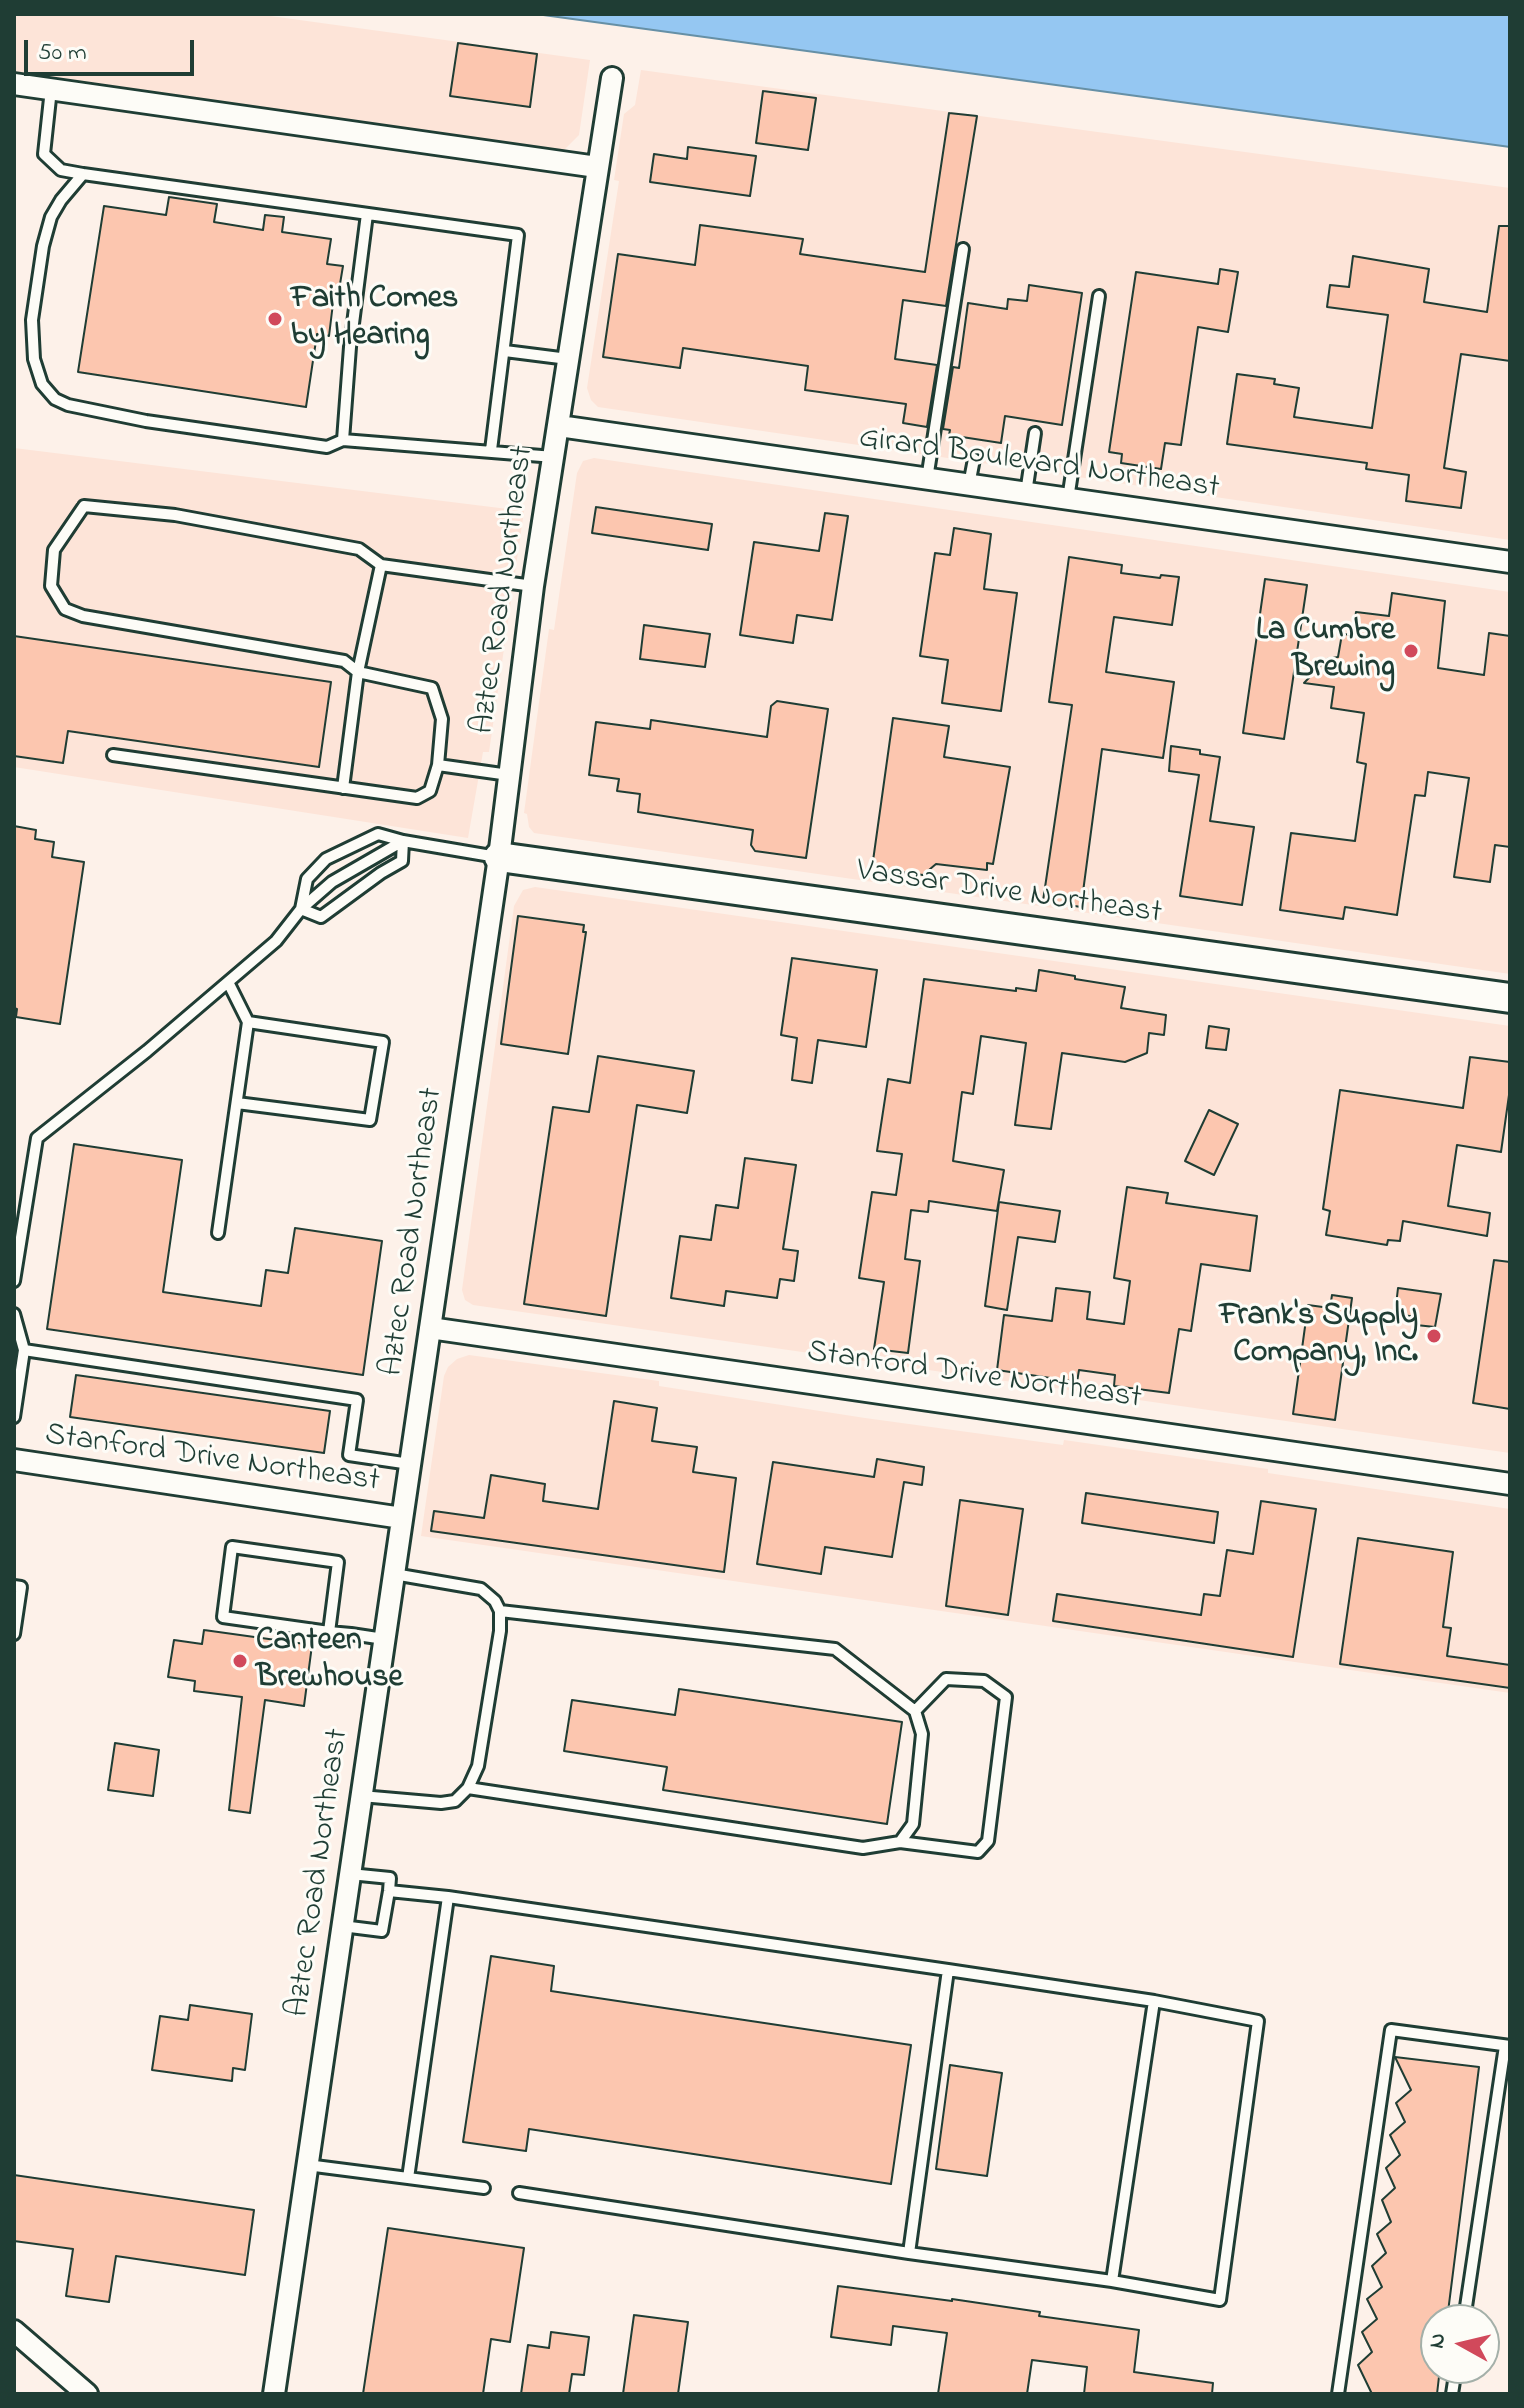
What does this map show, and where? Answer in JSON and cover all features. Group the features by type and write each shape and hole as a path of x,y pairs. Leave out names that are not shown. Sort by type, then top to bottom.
{"street":[{"name":"Aztec Road Northeast","path":"274,2394 499,857 533,586 612,78"},
{"path":"14,84 597,167"},
{"name":"Girard Boulevard Northeast","path":"559,426 1510,562"},
{"name":"Vassar Drive Northeast","path":"499,857 1510,998"},
{"name":"Stanford Drive Northeast","path":"430,1328 1510,1484"},
{"name":"Stanford Drive Northeast","path":"14,1460 402,1518"},
{"path":"14,2331 85,2394"}],"lane":[{"path":"51,89 44,154 61,170 518,235 491,450"},
{"path":"83,174 51,217 43,246 32,320 34,359 42,384 55,399 68,405 146,421 327,447 343,440 554,457"},
{"path":"343,440 350,347 367,214"},
{"path":"927,479 963,249"},
{"path":"1068,499 1099,296"},
{"path":"505,351 568,359"},
{"path":"1026,493 1035,433"},
{"path":"969,485 974,459"},
{"path":"113,755 417,798 430,791 438,765 442,719 432,688 358,672 344,661 83,616 65,609 51,586 54,550 84,506 175,515 359,549 381,565 533,586"},
{"path":"343,788 358,672 381,565"},
{"path":"438,765 509,775"},
{"path":"301,909 307,879 326,859 378,834 499,857"},
{"path":"301,909 321,917 402,861 403,841"},
{"path":"14,1281 37,1138 147,1051 276,941 301,909 332,882 403,841"},
{"path":"218,1233 248,1022 228,982"},
{"path":"237,1103 370,1120 383,1042 248,1022"},
{"path":"14,1314 24,1350 14,1417"},
{"path":"24,1350 357,1400 349,1455 410,1464"},
{"path":"329,1632 338,1562 232,1547 223,1617 329,1632 384,1639"},
{"path":"361,1796 441,1803 455,1801 468,1788 478,1766 500,1631 500,1611 495,1601 481,1589 394,1574"},
{"path":"14,1586 21,1587 14,1634"},
{"path":"500,1611 835,1649 915,1711 922,1734 913,1824 900,1842"},
{"path":"468,1788 863,1848 900,1842 978,1852 988,1841 1006,1697 984,1681 946,1679 915,1711"},
{"path":"342,1926 382,1931 389,1891 390,1878 350,1874"},
{"path":"389,1891 948,1970 1154,2001 1258,2021 1220,2300 1112,2281 519,2193"},
{"path":"408,2178 448,1897"},
{"path":"909,2253 948,1970"},
{"path":"1112,2281 1154,2001"},
{"path":"1338,2394 1391,2030 1508,2046 1467,2304"},
{"path":"307,2165 484,2188"}],"shaded area":[{"path":"14,14 256,14 590,60 579,135 563,151 550,155 14,76"},
{"path":"641,70 1510,188 1510,540 598,407 591,400 587,388 619,181 614,180 624,114 635,105"},
{"path":"14,448 524,511 489,752 483,752 468,838 14,767"},
{"path":"594,458 1510,592 1510,974 534,833 524,813 549,629 554,630 577,473 583,461"},
{"path":"535,887 1510,1026 1510,1453 473,1305 465,1300 462,1290 514,906 523,890"},
{"path":"469,1355 659,1381 659,1386 865,1418 1063,1445 1064,1440 1268,1469 1268,1473 1510,1509 1510,1693 421,1536 444,1376 457,1359"}],"water":[{"path":"536,14 1510,14 1510,147"}],"building":[{"path":"458,43 537,54 530,107 450,96"},
{"path":"763,91 816,98 808,150 756,143"},
{"path":"949,113 977,116 946,306 903,300 895,359 937,365 927,427 903,423 906,404 805,390 808,366 683,348 680,368 603,357 618,254 695,265 700,225 803,239 800,254 925,272"},
{"path":"688,147 756,156 750,196 650,182 654,154 687,159"},
{"path":"169,197 217,204 214,222 263,230 265,215 284,217 282,232 331,239 327,264 343,266 338,296 334,295 329,336 317,334 306,407 78,372 104,206 166,215"},
{"path":"1499,226 1510,226 1510,361 1461,354 1444,468 1466,472 1461,508 1406,501 1409,475 1366,469 1367,463 1227,444 1237,374 1275,379 1274,384 1299,388 1294,417 1372,428 1388,315 1327,307 1330,285 1349,287 1353,256 1429,269 1424,302 1487,312"},
{"path":"1220,269 1238,272 1228,332 1198,327 1181,445 1165,443 1161,469 1121,463 1122,454 1109,452 1136,272 1218,284"},
{"path":"1029,285 1082,293 1062,425 1005,416 1001,443 949,435 950,430 943,429 953,367 959,368 968,303 1007,309 1008,299 1027,301"},
{"path":"596,507 712,524 708,550 592,533"},
{"path":"825,513 848,516 832,620 797,615 793,643 740,635 754,542 819,551"},
{"path":"954,528 991,534 984,589 1017,593 1001,711 942,703 948,660 920,656 935,553 950,555"},
{"path":"1069,557 1122,565 1121,573 1179,577 1172,625 1114,617 1106,672 1174,682 1163,758 1102,749 1081,907 1043,901 1072,705 1049,702"},
{"path":"1265,579 1307,585 1284,739 1243,733"},
{"path":"1392,593 1445,601 1438,668 1484,675 1489,633 1510,636 1510,847 1495,845 1490,882 1454,877 1469,778 1428,772 1425,796 1415,795 1397,915 1345,907 1343,919 1280,910 1291,833 1355,841 1366,764 1357,762 1364,713 1331,708 1334,687 1304,683 1327,659 1338,657 1342,634 1353,635 1356,612 1389,616"},
{"path":"644,625 710,634 705,667 640,659"},
{"path":"14,636 331,682 319,767 68,731 63,763 14,756"},
{"path":"777,701 828,709 806,858 755,851 751,845 753,830 638,812 640,794 617,791 619,779 589,775 596,722 650,729 651,720 767,737 771,706"},
{"path":"893,718 949,726 944,757 1010,767 993,864 987,863 987,870 936,864 923,875 872,868"},
{"path":"1171,746 1200,750 1200,754 1220,757 1210,821 1254,827 1242,905 1180,896 1199,775 1169,771"},
{"path":"14,826 36,830 35,839 54,842 52,857 84,862 60,1024 16,1017"},
{"path":"518,916 584,925 583,932 586,932 568,1054 501,1044"},
{"path":"792,958 877,970 866,1047 818,1040 812,1083 792,1080 797,1038 781,1035"},
{"path":"1039,970 1125,987 1121,1008 1166,1015 1164,1035 1149,1033 1147,1053 1125,1062 1062,1053 1051,1129 1015,1125 1026,1043 981,1036 973,1094 962,1092 953,1161 1004,1170 997,1211 929,1201 928,1212 911,1210 905,1259 920,1261 908,1353 874,1349 884,1282 859,1278 872,1192 896,1195 902,1154 877,1151 888,1079 910,1083 924,979 1036,991"},
{"path":"1209,1026 1229,1029 1226,1050 1206,1048"},
{"path":"598,1056 694,1071 687,1113 637,1105 606,1316 524,1304 553,1107 589,1112"},
{"path":"1470,1057 1510,1062 1510,1088 1501,1152 1457,1145 1448,1206 1490,1213 1487,1236 1403,1221 1400,1241 1388,1240 1387,1245 1326,1235 1330,1211 1323,1209 1340,1090 1463,1108"},
{"path":"1209,1110 1238,1124 1214,1175 1185,1161"},
{"path":"74,1144 182,1160 163,1292 261,1306 266,1270 288,1273 295,1228 382,1241 363,1375 47,1329"},
{"path":"745,1158 796,1165 783,1249 798,1251 794,1281 780,1279 777,1298 726,1291 724,1306 671,1298 680,1236 711,1240 716,1205 738,1208"},
{"path":"1127,1187 1168,1193 1166,1203 1257,1216 1250,1271 1201,1264 1191,1331 1179,1329 1169,1393 1114,1386 1115,1375 1079,1370 1077,1382 997,1370 1004,1315 1052,1321 1056,1288 1090,1292 1087,1319 1124,1324 1130,1281 1114,1278"},
{"path":"999,1202 1060,1211 1055,1242 1018,1237 1007,1310 985,1306"},
{"path":"1494,1260 1510,1262 1510,1409 1473,1403"},
{"path":"1398,1288 1441,1294 1435,1327 1416,1325 1417,1317 1395,1314"},
{"path":"1332,1295 1352,1298 1335,1420 1293,1414 1308,1305 1330,1308"},
{"path":"76,1375 330,1411 324,1453 70,1417"},
{"path":"614,1401 657,1408 652,1441 697,1447 693,1472 736,1478 724,1572 431,1531 434,1511 484,1518 491,1475 545,1484 543,1501 598,1509"},
{"path":"877,1459 924,1467 922,1485 904,1482 892,1557 825,1547 821,1574 757,1564 773,1462 874,1477"},
{"path":"1086,1493 1218,1512 1214,1543 1082,1523"},
{"path":"960,1500 1023,1509 1008,1615 946,1606"},
{"path":"1261,1501 1316,1509 1293,1657 1053,1621 1057,1594 1201,1615 1204,1594 1220,1596 1227,1550 1253,1554"},
{"path":"1358,1538 1453,1552 1443,1627 1451,1628 1447,1656 1510,1665 1510,1688 1340,1664"},
{"name":"Canteen Brewhouse","path":"204,1630 312,1645 304,1706 265,1700 250,1813 229,1810 242,1697 194,1691 195,1681 168,1677 174,1640 202,1644"},
{"path":"679,1689 902,1722 887,1824 663,1790 667,1767 564,1751 572,1700 675,1715"},
{"path":"115,1743 159,1750 153,1796 108,1790"},
{"path":"491,1956 554,1966 551,1991 911,2045 891,2184 529,2129 526,2151 463,2142"},
{"path":"190,2005 252,2014 245,2070 233,2068 232,2081 152,2070 160,2016 188,2020"},
{"path":"1395,2057 1479,2067 1449,2304 1420,2304 1420,2384 1438,2384 1437,2394 1372,2394 1358,2365 1372,2352 1362,2332 1377,2319 1367,2299 1382,2287 1372,2266 1386,2253 1377,2234 1391,2222 1382,2200 1395,2188 1386,2168 1400,2155 1390,2135 1405,2122 1396,2103 1411,2090"},
{"path":"950,2065 1002,2073 987,2176 936,2169"},
{"path":"14,2175 254,2210 245,2275 116,2256 109,2302 66,2296 73,2249 14,2241"},
{"path":"388,2228 524,2248 510,2342 491,2339 483,2394 363,2394"},
{"path":"838,2286 952,2299 1040,2312 1039,2316 1139,2330 1134,2372 1213,2383 1212,2394 1084,2394 1087,2367 1032,2360 1027,2394 938,2394 947,2333 893,2326 891,2345 831,2337"},
{"path":"634,2315 688,2322 678,2394 623,2394"},
{"path":"551,2332 589,2337 584,2375 572,2374 569,2394 521,2394 528,2345 549,2348"}],"place":[{"name":"Faith Comes by Hearing","path":"275,319"},
{"name":"La Cumbre Brewing","path":"1411,651"},
{"name":"Frank's Supply Company, Inc.","path":"1434,1336"},
{"name":"Canteen Brewhouse","path":"240,1661"}]}
